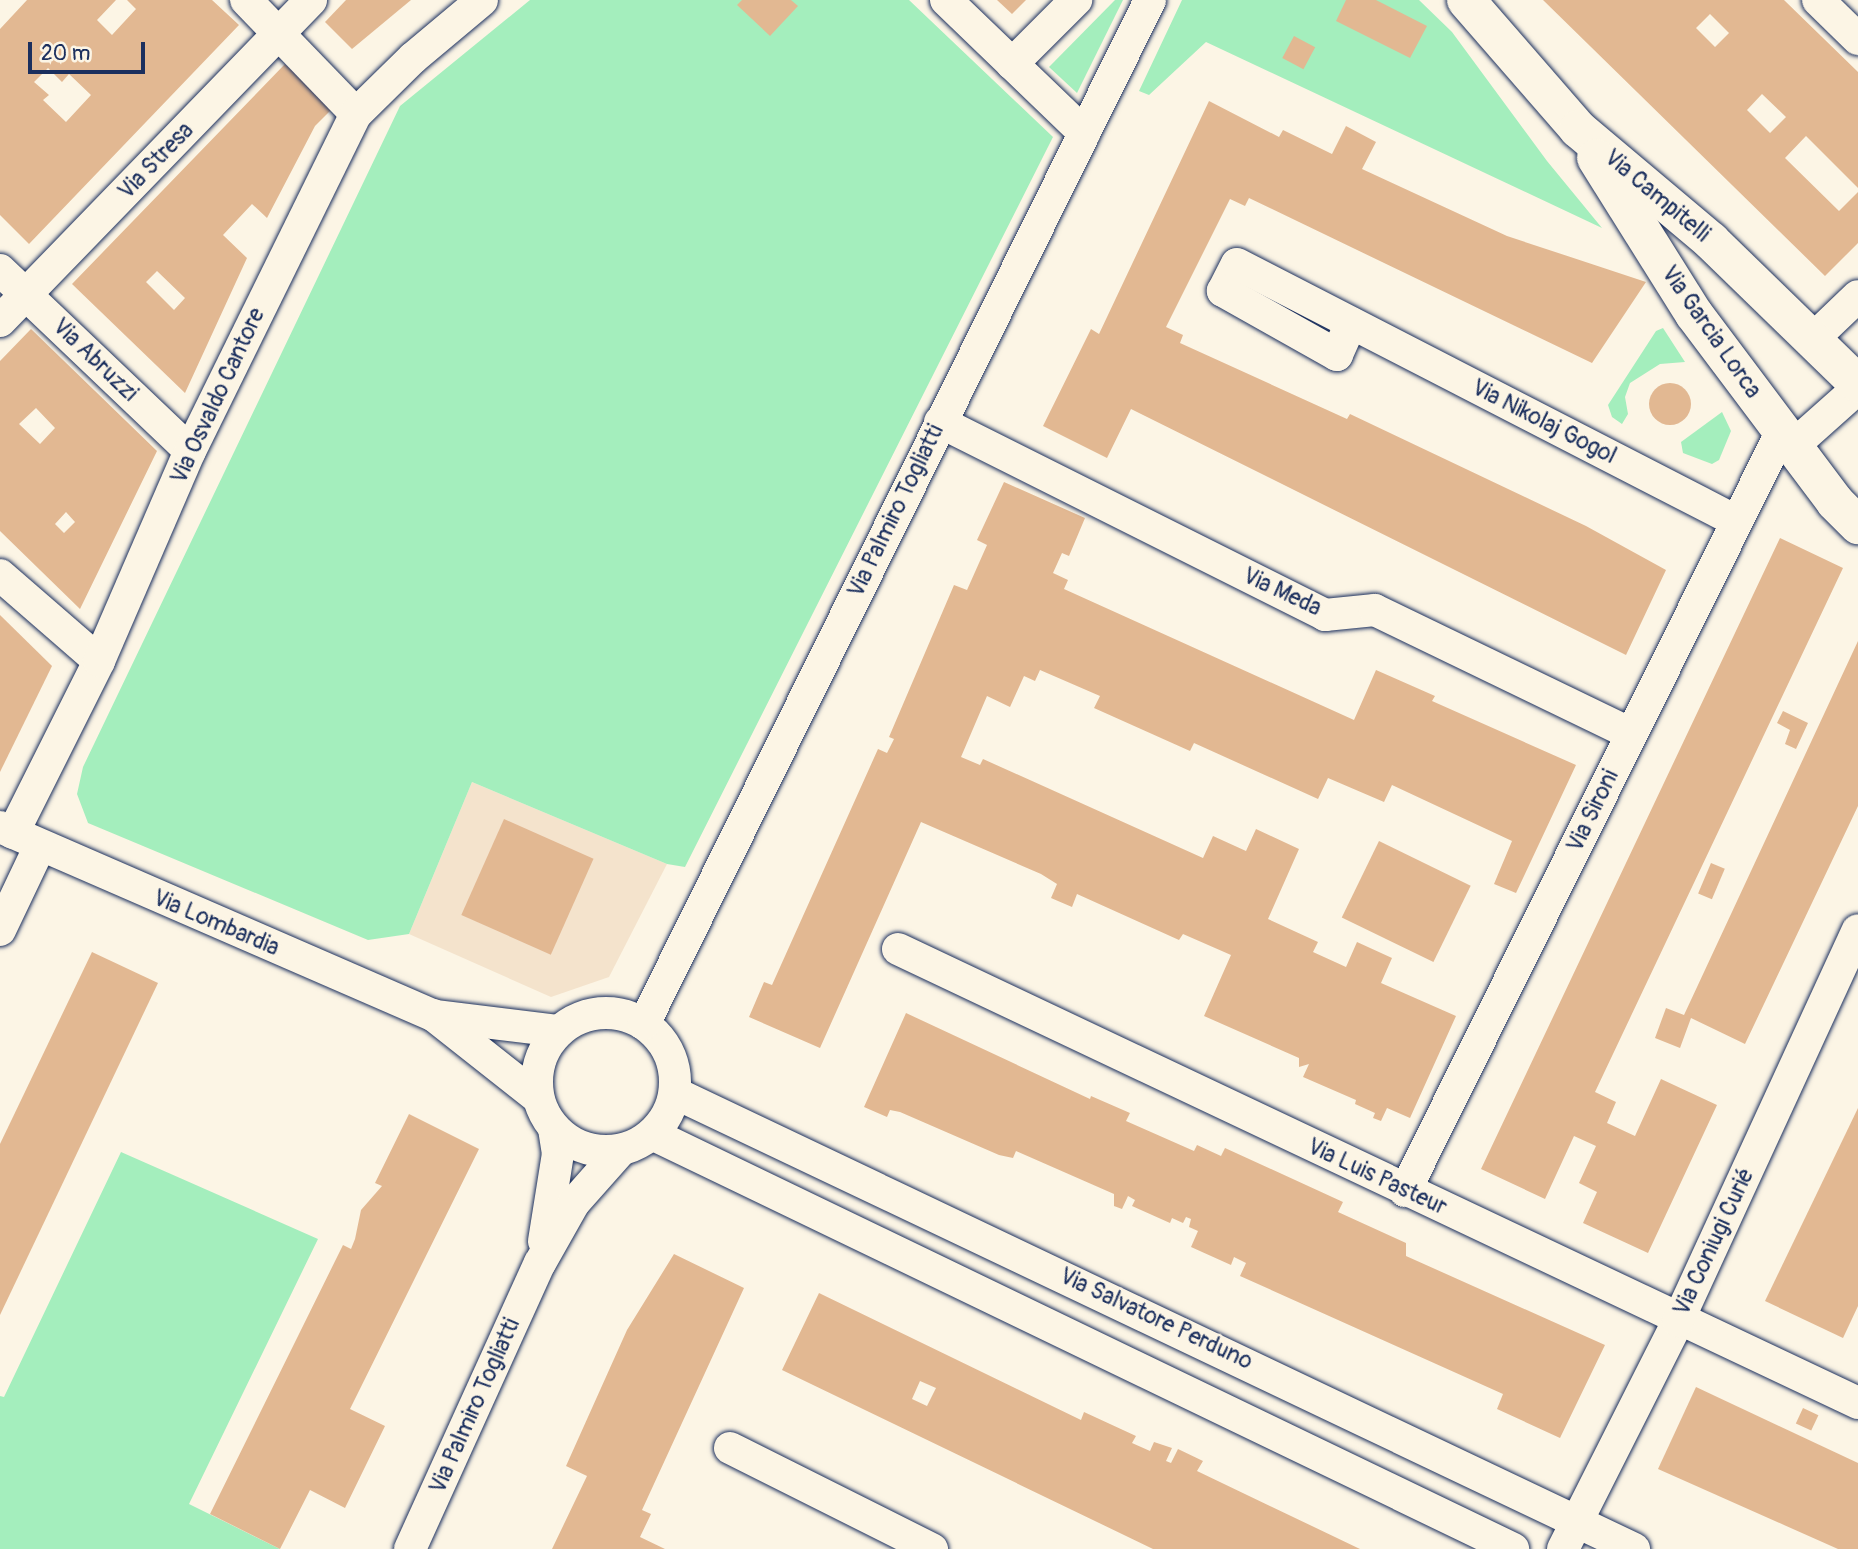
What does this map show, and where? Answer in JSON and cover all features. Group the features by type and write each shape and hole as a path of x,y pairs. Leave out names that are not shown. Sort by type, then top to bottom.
{"street":[{"path":"246,0 356,114"},
{"name":"Via Stresa","path":"0,321 311,0"},
{"name":"Via Osvaldo Cantore","path":"0,930 17,836 99,661 190,451 356,114 413,58 482,0"},
{"path":"946,0 1083,133"},
{"path":"1012,64 1076,0"},
{"name":"Via Palmiro Togliatti","path":"644,1024 1150,0"},
{"name":"Via Campitelli","path":"1466,0 1578,129 1711,240 1858,386"},
{"path":"1818,0 1858,39"},
{"name":"Via Garcia Lorca","path":"1578,129 1694,314 1787,438 1858,525"},
{"name":"Via Abruzzi","path":"0,270 190,451"},
{"path":"1813,339 1858,296"},
{"name":"Via Nikolaj Gogol","path":"1351,323 1736,521"},
{"path":"1787,438 1858,386"},
{"name":"Via Meda","path":"940,422 1325,615 1375,610 1631,734"},
{"name":"Via Sironi","path":"1405,1191 1736,521 1787,438"},
{"path":"0,575 99,661"},
{"name":"Via Lombardia","path":"17,836 433,1016 537,1097"},
{"name":"Via Coniugi Curié","path":"1571,1535 1678,1321 1858,930"},
{"name":"Via Luis Pasteur","path":"898,949 1678,1321 1858,1403"},
{"path":"592,1014 628,1016 644,1024 668,1051 675,1093 667,1115 652,1134 620,1150 584,1149 554,1129 537,1097 540,1061 559,1031 592,1014"},
{"name":"Via Lombardia","path":"433,1016 559,1031"},
{"name":"Via Salvatore Perduno","path":"675,1093 1571,1535 1634,1549"},
{"name":"Via Palmiro Togliatti","path":"540,1263 558,1154 554,1129"},
{"path":"652,1134 1513,1549"},
{"name":"Via Palmiro Togliatti","path":"410,1549 540,1263 574,1203 620,1150"},
{"path":"730,1448 932,1549"}],"shaded area":[{"path":"472,782 667,864 609,977 551,997 409,934"}],"green space":[{"path":"530,0 909,0 1053,137 685,867 667,864 472,782 409,934 368,940 88,823 77,794 83,767 400,106"},
{"path":"1115,0 1123,0 1077,93 1049,67"},
{"path":"1182,0 1419,0 1452,32 1547,161 1602,228 1206,42 1149,95 1139,91"},
{"path":"1663,328 1685,362 1660,364 1630,383 1625,397 1628,414 1622,424 1612,417 1608,405 1656,331"},
{"path":"1722,412 1731,431 1719,460 1712,464 1683,453 1681,442"},
{"path":"121,1152 318,1239 189,1504 280,1549 0,1549 0,1396 4,1397"}],"building":[{"path":"27,0 116,0 97,20 112,35 136,9 127,0 212,0 239,25 29,244 0,215 0,29","holes":["48,68 62,82 69,74 91,95 66,122 43,100 49,95 34,82"]},
{"path":"346,0 411,0 352,49 325,22"},
{"path":"742,0 791,0 798,6 770,36 737,5"},
{"path":"997,0 1026,0 1012,14"},
{"path":"1346,0 1376,0 1427,26 1410,58 1336,21"},
{"path":"1543,0 1784,0 1858,72 1858,188 1806,136 1785,158 1839,211 1858,192 1858,243 1825,276","holes":["1710,14 1729,33 1715,47 1696,28","1762,94 1786,117 1770,133 1747,110"]},
{"path":"1294,36 1315,47 1303,69 1282,58"},
{"path":"285,64 332,109 315,126 267,218 252,204 223,235 247,258 185,393 72,284","holes":["157,271 185,298 174,310 146,282"]},
{"path":"1209,101 1279,137 1283,130 1332,154 1346,126 1376,142 1362,169 1507,236 1646,282 1592,363 1249,198 1245,206 1230,199 1166,327 1183,335 1180,343 1347,419 1350,414 1586,526 1666,570 1626,655 1131,409 1107,458 1043,426 1091,329 1099,334"},
{"path":"31,329 157,451 80,609 0,531 0,361","holes":["36,408 55,428 40,444 19,424","66,512 75,522 64,533 55,524"]},
{"path":"1670,383 1685,389 1691,404 1685,419 1670,425 1655,419 1649,404 1655,389"},
{"path":"1004,482 1085,518 1069,556 1062,553 1053,573 1068,580 1064,589 1354,720 1376,670 1435,696 1432,701 1576,765 1516,893 1494,884 1512,841 1392,785 1384,802 1328,778 1318,799 1194,743 1190,751 1094,708 1100,696 1040,670 1035,681 1024,676 1010,707 987,696 961,757 980,765 983,759 1203,858 1213,836 1246,851 1256,829 1299,849 1268,919 1318,942 1313,952 1346,967 1357,942 1392,958 1381,983 1456,1016 1410,1118 1387,1108 1381,1121 1373,1118 1375,1113 1355,1104 1356,1100 1303,1077 1309,1064 1299,1067 1299,1058 1204,1016 1231,955 1183,934 1179,940 1077,894 1072,907 1051,898 1057,884 1041,874 921,822 820,1048 749,1017 764,982 772,985 878,749 887,753 894,739 889,737 954,585 967,590 987,545 977,540"},
{"path":"1780,538 1843,568 1595,1092 1616,1102 1607,1123 1635,1136 1661,1079 1717,1105 1648,1253 1583,1223 1597,1192 1579,1183 1596,1146 1574,1136 1545,1199 1481,1169"},
{"path":"0,615 52,666 0,772"},
{"path":"1858,641 1858,806 1745,1044 1691,1018 1680,1048 1655,1038 1666,1008 1684,1015"},
{"path":"1783,711 1808,723 1796,749 1785,744 1790,730 1777,723"},
{"path":"504,819 594,859 551,955 461,915"},
{"path":"1379,841 1471,886 1433,962 1342,917"},
{"path":"1711,863 1725,869 1712,899 1698,893"},
{"path":"92,952 158,983 0,1315 0,1144"},
{"path":"906,1013 1090,1099 1091,1096 1130,1113 1126,1121 1194,1151 1197,1145 1221,1156 1225,1148 1343,1202 1338,1212 1406,1243 1406,1256 1605,1345 1560,1438 1497,1409 1503,1394 1240,1276 1246,1263 1234,1257 1231,1265 1191,1247 1198,1231 1189,1227 1191,1219 1186,1217 1183,1223 1172,1218 1170,1223 1132,1206 1135,1200 1128,1196 1122,1209 1114,1206 1114,1194 1016,1151 1013,1158 999,1155 900,1112 890,1110 887,1117 864,1107"},
{"path":"1858,1108 1858,1306 1843,1338 1765,1301"},
{"path":"409,1114 479,1149 350,1409 385,1426 345,1508 310,1490 280,1549 210,1514 343,1245 351,1249 361,1210 382,1186 375,1183"},
{"path":"674,1254 744,1288 642,1510 651,1514 640,1537 665,1549 552,1549 587,1476 566,1466 627,1330"},
{"path":"819,1293 1081,1420 1084,1412 1136,1436 1132,1443 1150,1451 1154,1442 1172,1448 1166,1461 1171,1463 1178,1449 1203,1461 1197,1471 1360,1549 1153,1549 782,1370","holes":["920,1381 936,1388 927,1406 912,1399"]},
{"path":"1696,1387 1858,1463 1858,1549 1838,1549 1658,1469"},
{"path":"1803,1408 1818,1415 1811,1431 1796,1423"}]}
